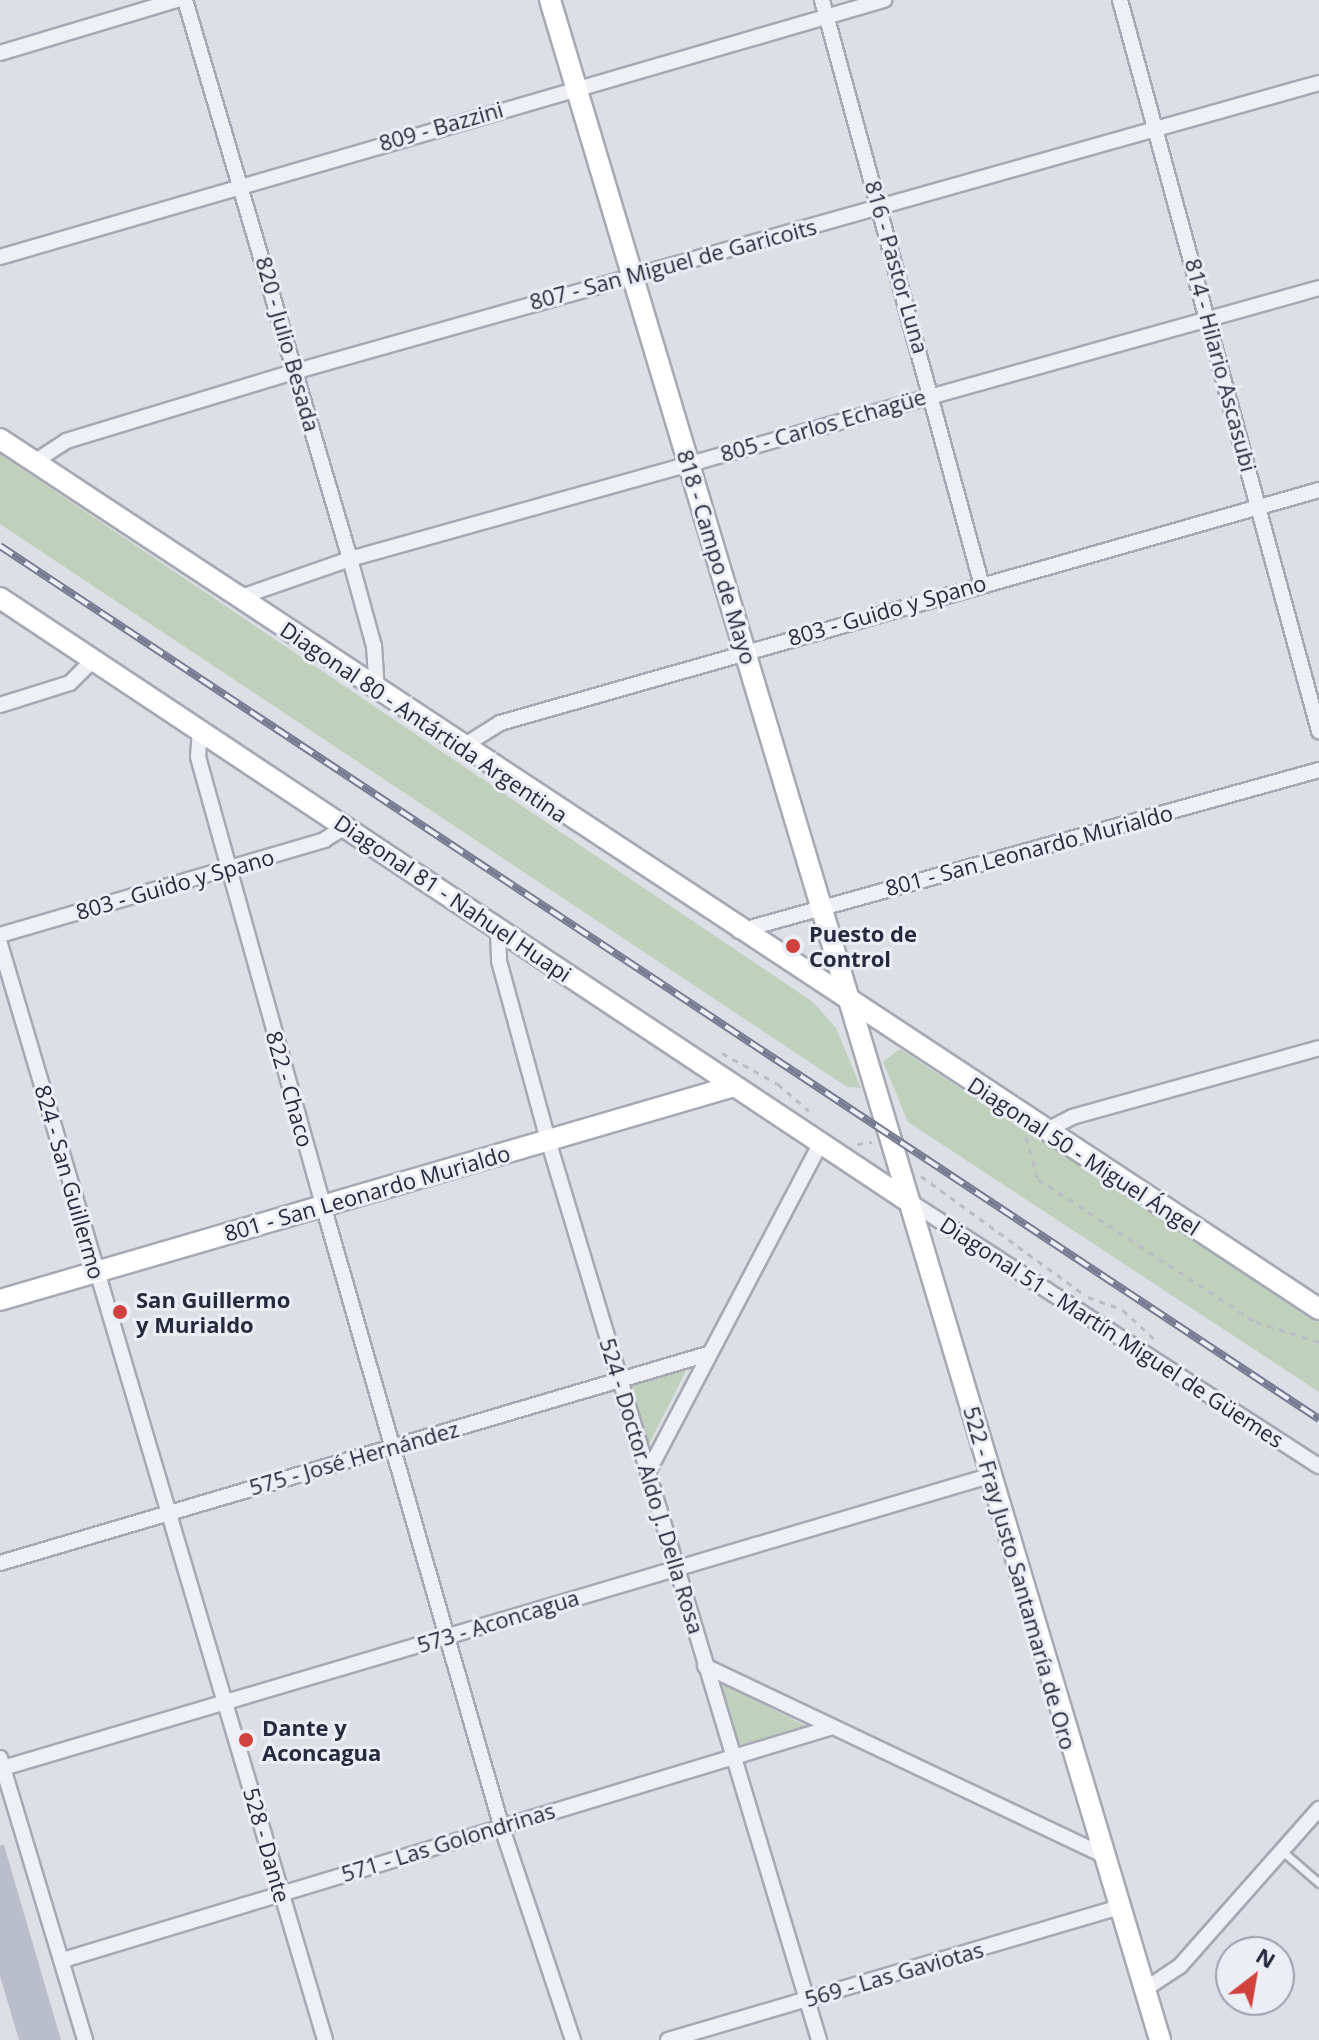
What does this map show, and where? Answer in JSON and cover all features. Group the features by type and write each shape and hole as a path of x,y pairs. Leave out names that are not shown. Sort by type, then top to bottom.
{"street":[{"path":"0,53 177,0"},
{"name":"820 - Julio Besada","path":"185,0 350,559 374,646 377,691"},
{"name":"818 - Campo de Mayo","path":"550,0 822,907 879,1116"},
{"name":"816 - Pastor Luna","path":"822,0 932,393 981,582"},
{"name":"809 - Bazzini","path":"0,257 575,87 884,0"},
{"name":"814 - Hilario Ascasubi","path":"1120,0 1210,318 1319,731"},
{"name":"807 - San Miguel de Garicoits","path":"34,462 66,441 297,371 1319,83"},
{"name":"805 - Carlos Echagüe","path":"238,598 350,559 932,393 1319,288"},
{"name":"Diagonal 80 - Antártida Argentina","path":"0,439 848,1004"},
{"name":"803 - Guido y Spano","path":"462,747 500,723 981,582 1319,490"},
{"name":"Diagonal 81 - Nahuel Huapi","path":"0,598 905,1199"},
{"path":"0,705 70,683 94,659"},
{"name":"822 - Chaco","path":"200,729 198,757 323,1205 501,1825 573,2040"},
{"name":"801 - San Leonardo Murialdo","path":"738,931 1319,770"},
{"name":"803 - Guido y Spano","path":"0,935 228,868 346,826"},
{"name":"524 - Doctor Aldo J. Della Rosa","path":"498,930 499,961 548,1140 819,2040"},
{"name":"824 - San Guillermo","path":"0,944 169,1512"},
{"name":"Diagonal 50 - Miguel Ángel","path":"848,1004 1047,1130 1319,1309"},
{"path":"1047,1130 1072,1117 1319,1048"},
{"name":"801 - San Leonardo Murialdo","path":"0,1300 734,1086"},
{"name":"522 - Fray Justo Santamaría de Oro","path":"879,1116 992,1475 1101,1854 1160,2040"},
{"path":"648,1472 820,1145"},
{"name":"Diagonal 51 - Martín Miguel de Güemes","path":"905,1199 1319,1466"},
{"name":"575 - José Hernández","path":"0,1563 708,1354"},
{"name":"573 - Aconcagua","path":"1,1763 448,1637 992,1475"},
{"name":"528 - Dante","path":"169,1512 325,2040"},
{"path":"705,1666 1101,1854"},
{"name":"571 - Las Golondrinas","path":"63,1960 833,1727"},
{"path":"1,1763 85,2040"},
{"path":"1144,1990 1180,1966 1319,1809"},
{"name":"569 - Las Gaviotas","path":"668,2040 1119,1907"}],"lane":[{"path":"1282,1851 1319,1883"}],"path":[{"path":"1026,1137 1038,1179 1256,1322 1319,1342"}],"green space":[{"path":"0,454 813,1002 836,1028 861,1088 847,1087 0,524"},
{"path":"900,1049 1319,1322 1319,1392 908,1122 883,1062"},
{"path":"689,1365 649,1444 630,1384"},
{"path":"712,1679 810,1728 735,1746"}],"building":[{"path":"0,1845 4,1845 61,2040 19,2040 0,1976"}],"railway":[{"path":"0,546 1319,1419"}],"place":[{"name":"Puesto de Control","path":"793,946"},
{"name":"San Guillermo y Murialdo","path":"120,1312"},
{"name":"Dante y Aconcagua","path":"246,1740"}]}
